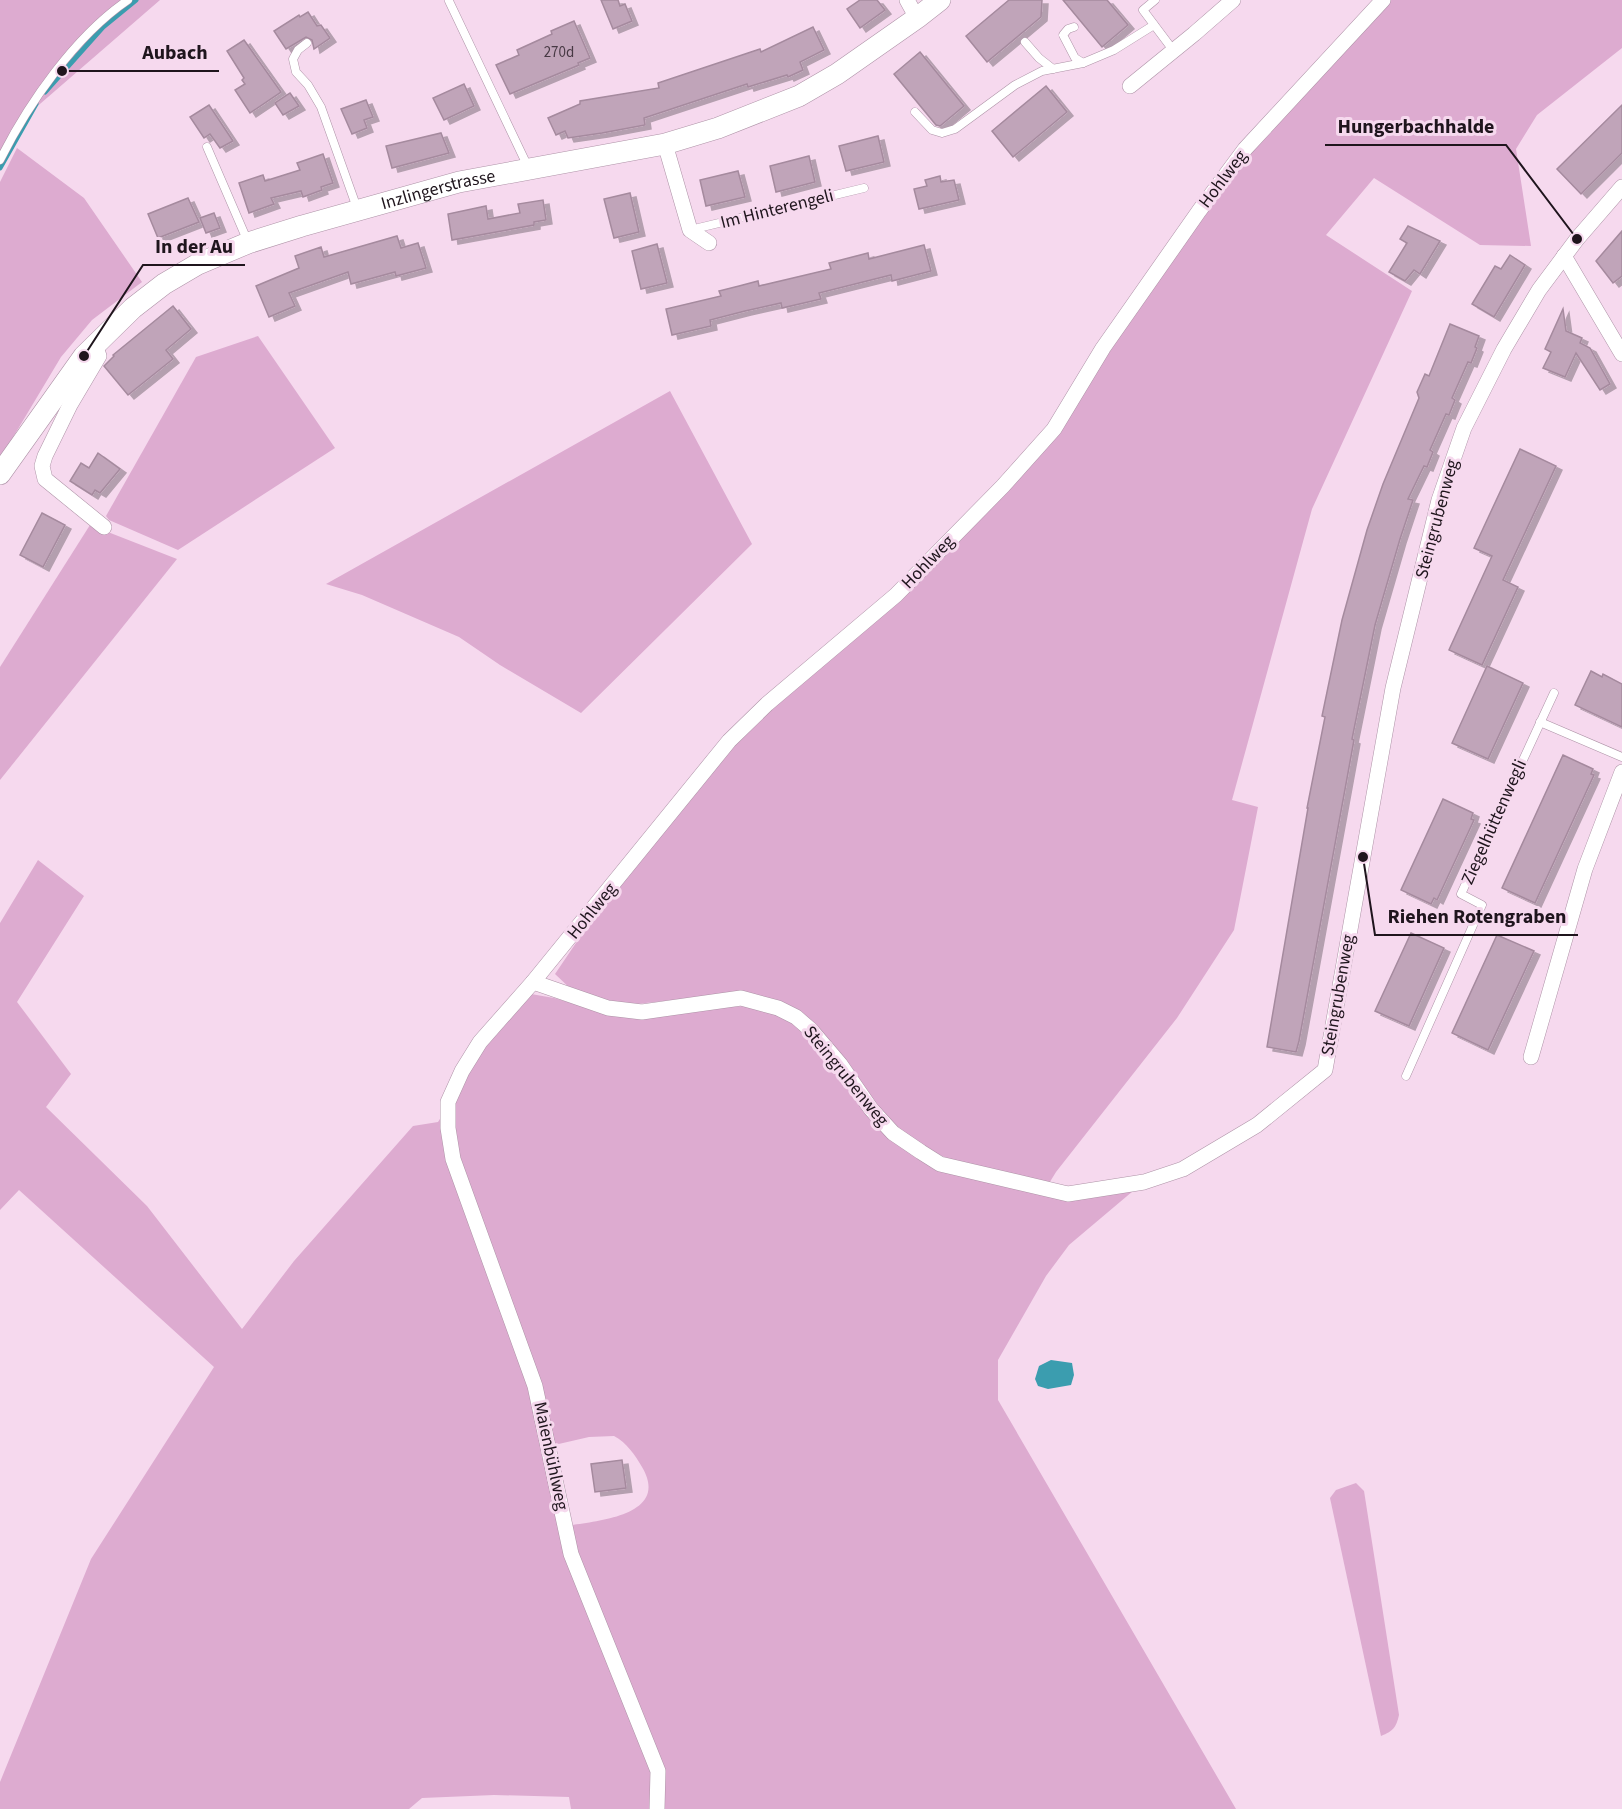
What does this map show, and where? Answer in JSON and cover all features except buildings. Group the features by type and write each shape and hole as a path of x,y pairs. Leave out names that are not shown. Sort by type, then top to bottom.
{"street":[{"path":"907,0 917,18"},
{"name":"Inzlingerstrasse","path":"0,474 84,356 126,314 164,284 198,264 248,243 358,209 459,182 665,144 718,128 799,96 837,74 940,0"},
{"path":"1130,86 1233,0"},
{"name":"Hohlweg","path":"448,1101 462,1071 480,1042 533,982 729,741 767,704 896,595 1003,486 1054,429 1103,348 1245,149 1383,0"},
{"path":"665,144 690,230"},
{"name":"Steingrubenweg","path":"533,982 608,1008 642,1012 741,998 778,1008 796,1017 811,1030 840,1064 871,1109 893,1133 921,1152 940,1164 1068,1194 1144,1182 1183,1169 1257,1125 1325,1070 1393,688 1439,500 1464,428 1504,349 1539,290 1564,256 1622,187"},
{"name":"Im Hinterengeli","path":"690,230 709,243"},
{"path":"1564,256 1622,354"},
{"path":"98,353 99,356 70,405 42,466 45,479 104,527"},
{"path":"1531,1057 1585,869 1622,772"},
{"name":"Maienbühlweg","path":"448,1101 448,1128 453,1159 535,1386 571,1554 658,1771 657,1809"}],"lane":[{"path":"0,160 18,123 71,52 128,0"},
{"path":"1155,0 1143,10 1173,50"},
{"path":"449,1 529,169"},
{"path":"915,112 932,130 942,133 955,129 1015,85 1042,71 1083,63 1114,50 1154,25"},
{"path":"1074,27 1068,29 1063,35 1075,58 1083,63"},
{"path":"1025,42 1053,69"},
{"path":"307,43 298,50 293,59 296,72 308,85 321,107 358,209"},
{"path":"207,147 248,243"},
{"name":"Im Hinterengeli","path":"690,230 864,188"},
{"name":"Ziegelhüttenwegli","path":"1406,1076 1482,905 1461,894 1554,693"},
{"path":"1540,722 1622,757"}],"shaded area":[{"path":"0,0 160,0 18,123 0,160"},
{"path":"1388,0 1622,0 1622,48 1537,115 1516,149 1531,246 1480,245 1374,178 1326,235 1412,291 1312,509 1232,800 1258,807 1234,930 1177,1018 1048,1185 949,1159 927,1149 894,1126 782,1003 761,996 720,995 627,1005 574,992 555,974 578,940 580,930 733,746 1040,453 1217,189"},
{"path":"17,148 84,198 142,282 92,320 61,357 0,459 0,182"},
{"path":"258,336 335,448 178,550 109,520 106,516 196,357"},
{"path":"670,391 752,544 581,713 500,665 459,637 362,595 326,584"},
{"path":"90,525 177,559 0,780 0,667"},
{"path":"38,860 84,896 17,1002 71,1074 46,1107 147,1206 242,1329 294,1261 413,1126 438,1122 487,1044 531,994 554,998 613,1015 745,1006 774,1011 798,1025 907,1150 1063,1198 1133,1191 1069,1245 1046,1276 998,1360 998,1400 1236,1809 571,1809 569,1797 494,1795 422,1798 409,1809 0,1809 0,1782 91,1559 214,1367 19,1190 0,1210 0,923","holes":["614,1436 623,1442 642,1467 648,1483 647,1496 639,1506 626,1513 595,1522 566,1526 550,1446 589,1437"]},
{"path":"1356,1483 1364,1491 1399,1715 1393,1728 1381,1736 1330,1498 1336,1490"}],"water":[{"path":"1051,1360 1072,1363 1074,1375 1071,1385 1048,1389 1038,1386 1035,1379 1039,1366"}],"waterway":[{"path":"45,92 103,27 136,0"},
{"path":"0,168 36,104"}],"place":[{"name":"Aubach","path":"62,71"},
{"name":"Hungerbachhalde","path":"1577,239"},
{"name":"In der Au","path":"84,356"},
{"name":"Riehen Rotengraben","path":"1363,857"}]}
